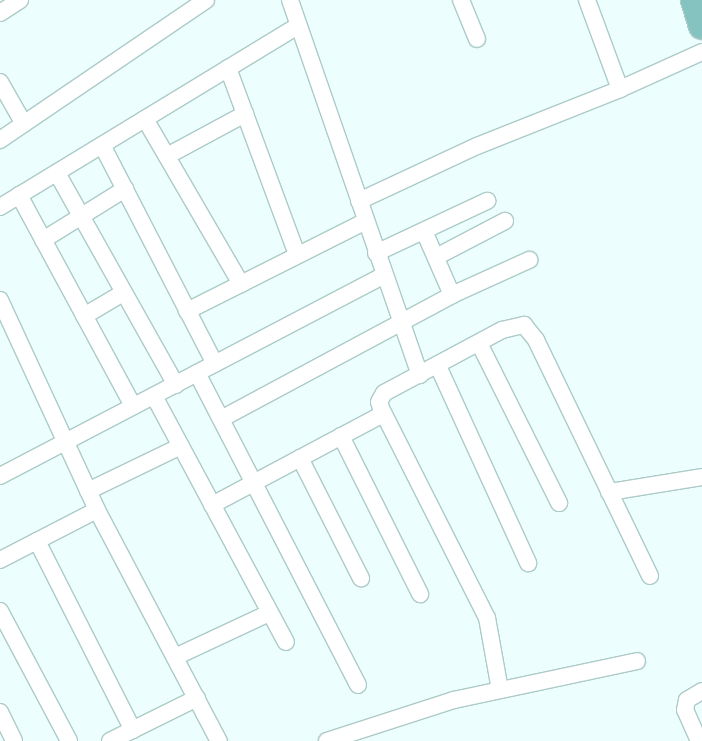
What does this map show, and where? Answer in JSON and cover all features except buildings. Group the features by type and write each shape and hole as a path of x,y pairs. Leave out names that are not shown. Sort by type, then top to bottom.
{"main road":[{"path":"694,0 702,26"}],"street":[{"path":"0,13 20,0"},
{"path":"0,140 206,0"},
{"path":"290,0 376,253 420,375"},
{"path":"461,0 477,39"},
{"path":"587,0 620,90"},
{"path":"0,207 298,26"},
{"path":"359,201 477,146 620,90 702,52"},
{"path":"228,68 297,255"},
{"path":"0,82 24,124"},
{"path":"167,156 245,114"},
{"path":"145,119 241,284"},
{"path":"102,145 215,364"},
{"path":"57,173 176,384"},
{"path":"43,240 125,189"},
{"path":"19,196 134,406"},
{"path":"376,253 487,201"},
{"path":"187,311 366,221"},
{"path":"436,257 504,221"},
{"path":"424,231 452,296"},
{"path":"221,419 401,322 529,260"},
{"path":"0,476 384,276"},
{"path":"84,316 123,293"},
{"path":"0,300 4,320 97,510 219,741"},
{"path":"500,690 487,618 383,414 380,397 515,325 524,325 531,330 650,576"},
{"path":"479,343 559,503"},
{"path":"438,366 528,563"},
{"path":"197,373 358,685"},
{"path":"154,396 286,642"},
{"path":"212,505 383,414"},
{"path":"341,436 420,594"},
{"path":"88,491 181,446"},
{"path":"300,458 361,578"},
{"path":"609,492 702,477"},
{"path":"0,560 97,510"},
{"path":"37,541 133,730"},
{"path":"0,611 5,632 69,741"},
{"path":"175,657 269,613"},
{"path":"327,741 372,734 454,700 638,661"},
{"path":"699,741 685,710 687,700 702,691"},
{"path":"110,741 197,698"},
{"path":"0,712 14,741"}]}
